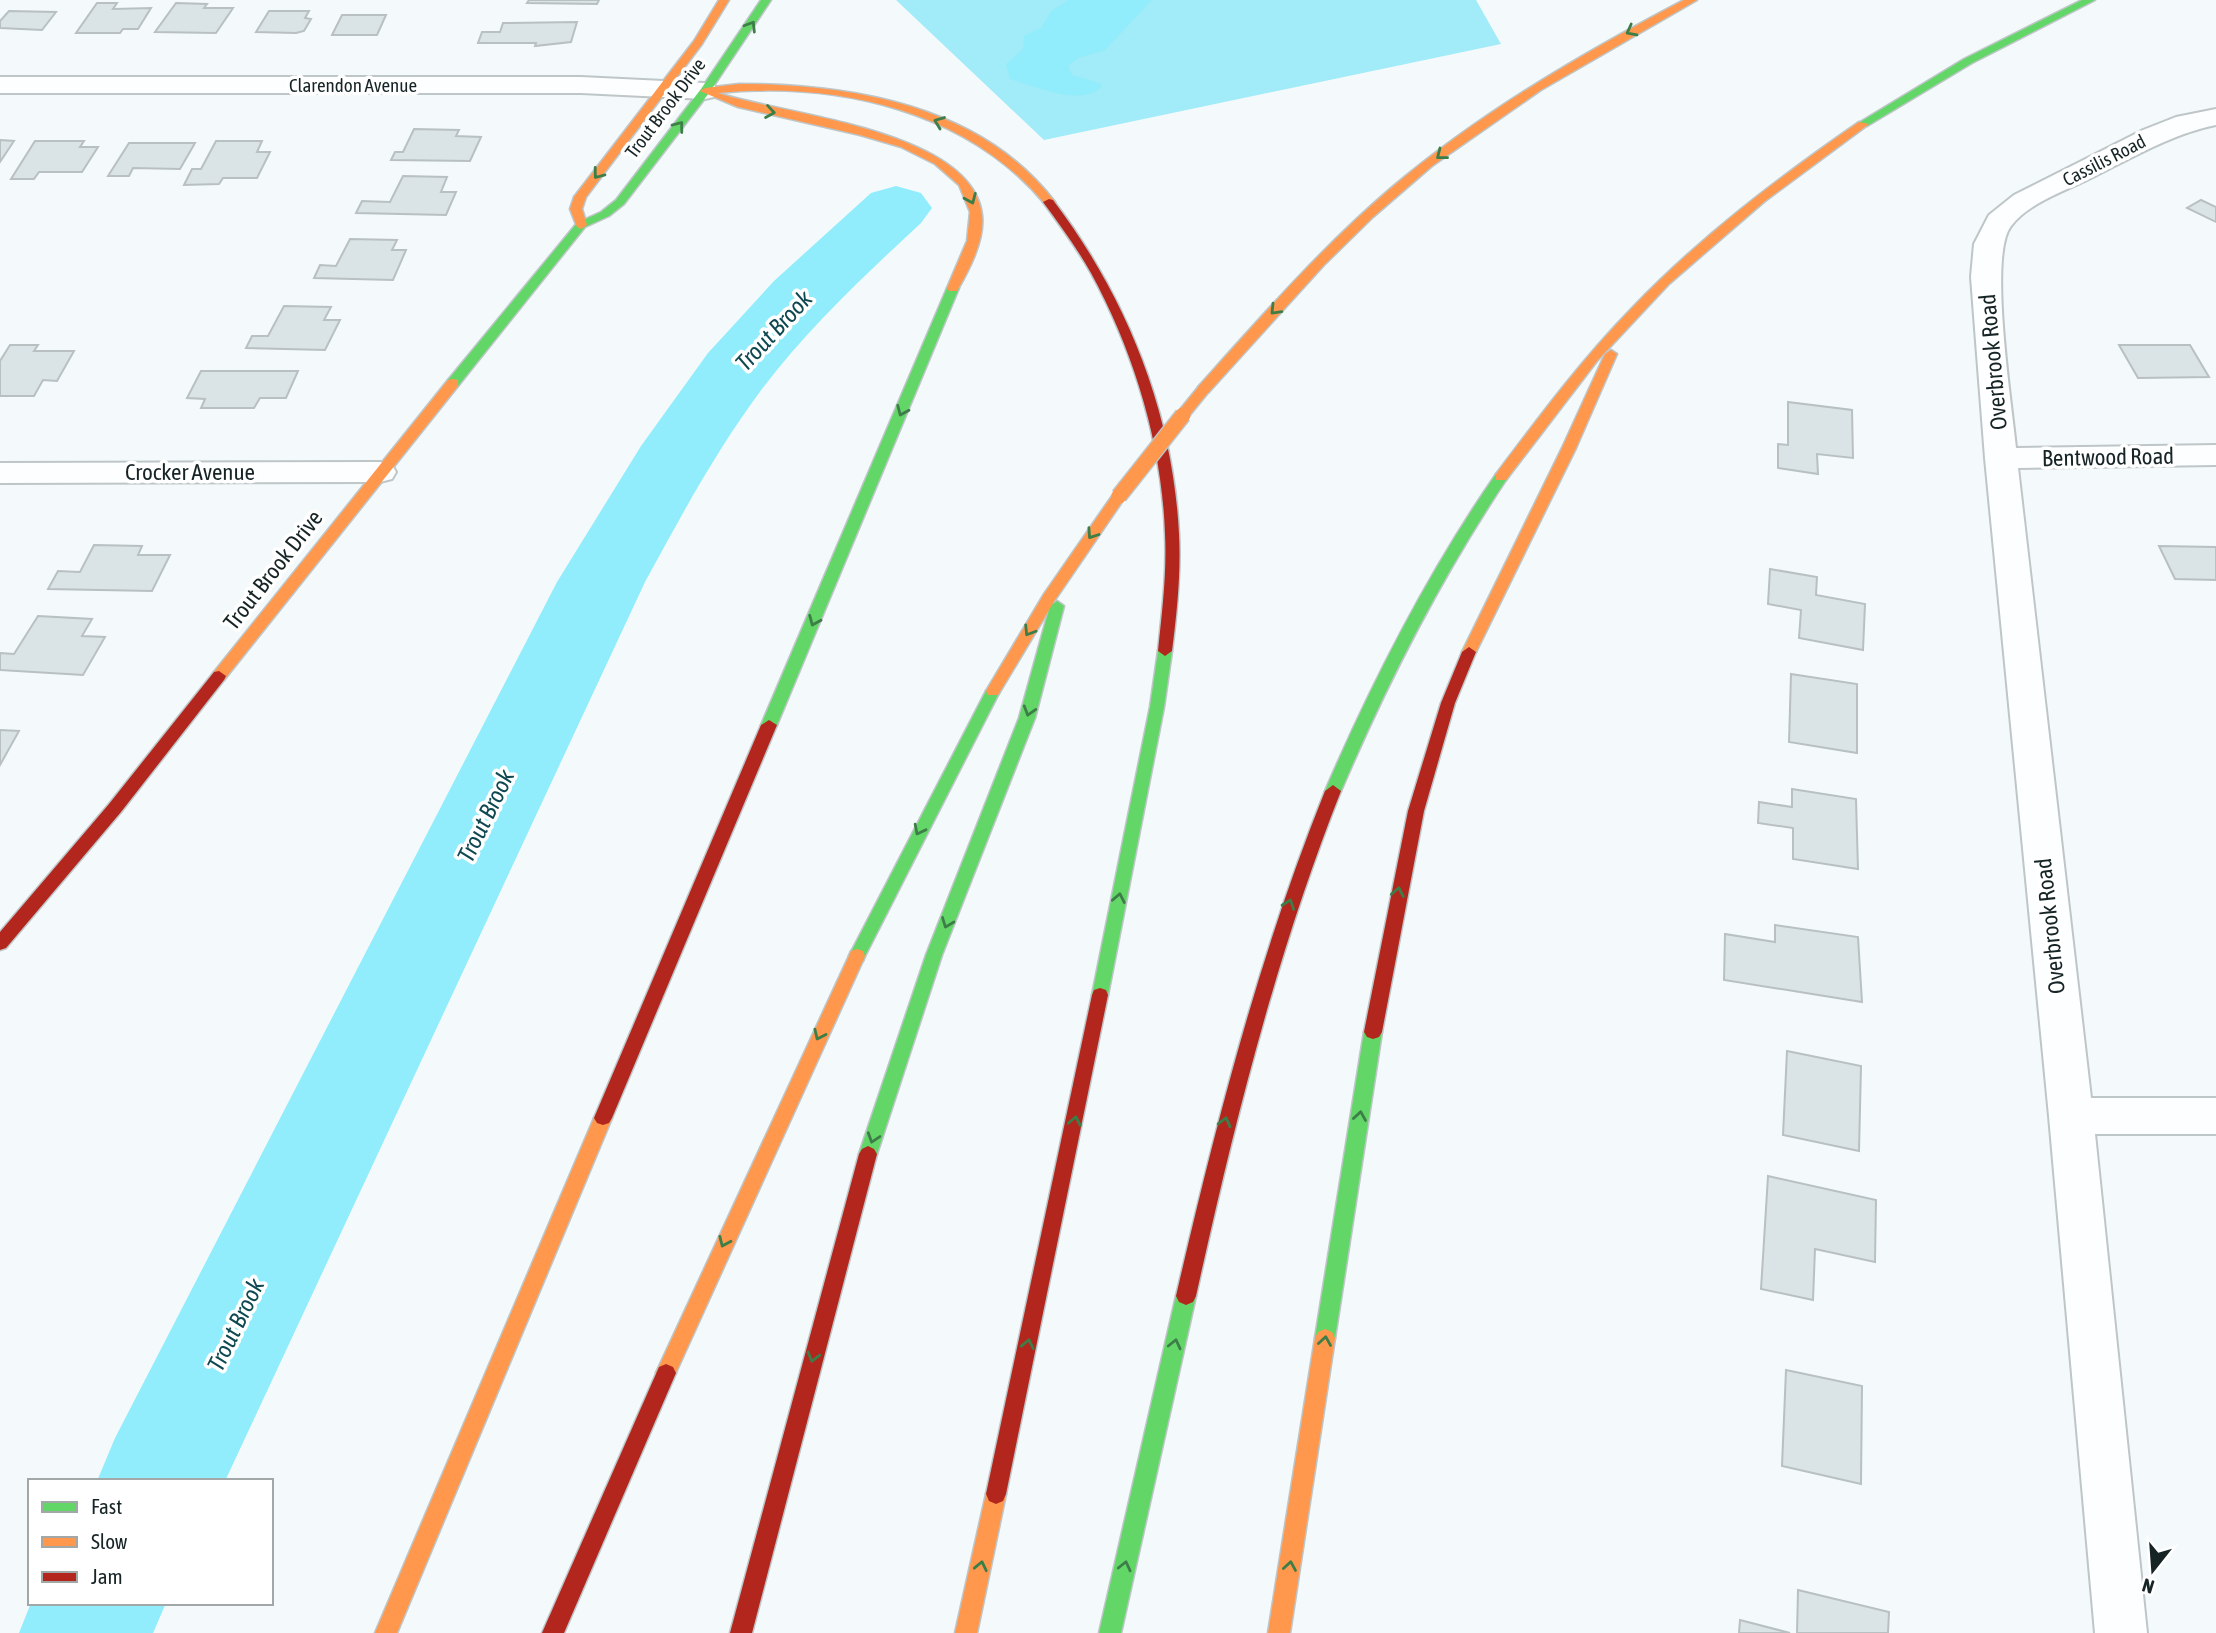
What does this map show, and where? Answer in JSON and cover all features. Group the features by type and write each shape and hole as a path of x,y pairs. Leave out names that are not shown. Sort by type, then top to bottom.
{"main road":[{"name":"Trout Brook Drive","path":"581,225 576,209 580,197 663,88 724,0"},
{"name":"Trout Brook Drive","path":"0,943 116,808 380,472 581,225 606,214 620,202 705,91 766,0"},
{"path":"553,1633 726,1238 855,959 957,756 1007,666 1065,574 1119,496 1203,390 1268,317 1332,251 1421,170 1508,105 1558,73 1692,0"},
{"path":"1110,1633 1237,1074 1285,913 1317,829 1394,660 1467,530 1511,461 1582,368 1625,321 1720,233 1826,150 1954,69 2090,0"},
{"path":"705,91 763,84 810,89 878,102 962,131 996,150 1018,168 1062,217 1101,283 1142,377 1165,466 1171,516 1172,576 1167,639 1157,707 1061,1188 966,1633"},
{"path":"386,1633 973,241 976,210 968,190 951,173 922,153 872,133 828,122 741,107 705,91"},
{"path":"1279,1633 1376,1017 1416,811 1448,702 1466,659 1569,448 1625,321"},
{"path":"741,1633 868,1155 934,955 1027,719 1065,574"}],"street":[{"name":"Clarendon Avenue","path":"0,85 581,85 705,91"},
{"name":"Cassilis Road","path":"1999,220 2024,201 2153,135 2186,123 2216,117"},
{"name":"Overbrook Road","path":"1999,220 1988,244 1986,277 2001,458 2071,1116 2121,1633"},
{"name":"Bentwood Road","path":"2001,458 2216,456"},
{"name":"Crocker Avenue","path":"0,473 380,472"},
{"path":"2071,1116 2216,1116"}],"shaded area":[{"path":"896,0 1476,0 1501,44 1044,140"},
{"path":"1069,0 1152,0 1105,50 1078,58 1068,66 1072,75 1102,86 1093,92 1070,95 1010,79 1006,64 1023,49 1024,36 1041,28 1051,11"}],"building":[{"path":"529,0 599,0 597,4 527,3"},
{"path":"97,3 117,3 113,9 151,8 138,29 123,29 120,33 76,33"},
{"path":"176,3 207,4 204,8 233,8 216,33 155,32"},
{"path":"9,11 56,12 42,30 0,28 0,21"},
{"path":"269,11 309,11 305,18 311,19 304,31 296,33 256,32"},
{"path":"342,15 386,15 377,35 332,35"},
{"path":"577,22 571,42 535,46 536,43 478,43 482,32 500,32 503,23"},
{"path":"414,129 459,130 456,136 481,137 470,161 391,160 395,152 403,152"},
{"path":"0,140 14,141 0,162"},
{"path":"35,141 84,141 80,147 98,147 82,172 39,172 34,179 11,179"},
{"path":"216,141 262,141 257,152 270,152 257,178 223,178 219,184 184,185 192,169 201,169"},
{"path":"129,143 195,143 180,169 133,168 129,176 108,176"},
{"path":"403,176 447,177 441,192 456,192 446,215 356,213 362,201 390,202"},
{"path":"2201,200 2216,207 2216,222 2187,208"},
{"path":"350,239 397,240 392,250 406,250 393,280 314,278 320,265 336,266"},
{"path":"284,306 331,307 324,320 340,320 325,350 246,348 252,336 268,336"},
{"path":"10,345 38,345 34,351 74,351 57,381 43,380 34,396 0,396 0,361"},
{"path":"2119,345 2190,345 2209,377 2138,378"},
{"path":"201,371 298,371 286,398 260,398 254,408 201,408 205,399 187,398"},
{"path":"1788,402 1852,410 1853,458 1817,454 1818,474 1778,468 1778,444 1788,445"},
{"path":"94,545 142,546 138,555 170,555 152,591 48,589 58,571 80,572"},
{"path":"2159,546 2216,547 2216,580 2175,579"},
{"path":"1770,569 1817,577 1816,595 1865,604 1863,650 1799,638 1801,610 1768,604"},
{"path":"38,616 92,619 82,636 105,637 83,675 0,670 0,653 14,654"},
{"path":"1791,674 1857,684 1857,753 1789,742"},
{"path":"0,730 19,731 0,765"},
{"path":"1792,789 1856,799 1858,869 1793,859 1793,828 1758,823 1759,802 1792,807"},
{"path":"1775,925 1858,937 1862,1002 1724,980 1725,934 1775,942"},
{"path":"1787,1051 1861,1066 1859,1151 1783,1135"},
{"path":"1768,1176 1876,1200 1875,1262 1815,1249 1813,1300 1761,1289"},
{"path":"1786,1370 1862,1386 1861,1484 1782,1466"},
{"path":"1798,1590 1889,1612 1888,1633 1797,1633"},
{"path":"1740,1620 1790,1633 1739,1633"}],"waterway":[{"name":"Trout Brook","path":"161,1479 601,582 628,535 685,442 736,370 801,298 896,208"},
{"name":"Trout Brook","path":"85,1633 99,1605"}],"traffic: fast":[{"path":"453,383 581,225 605,214 620,202 705,91 766,0"},
{"path":"1863,124 1968,61 2090,0"},
{"path":"769,725 953,288"},
{"path":"1333,791 1408,629 1452,551 1501,477"},
{"path":"868,1154 934,955 1027,718 1057,606"},
{"path":"1100,995 1157,707 1165,651"},
{"path":"857,956 993,691"},
{"path":"1325,1338 1373,1032"},
{"path":"1110,1633 1186,1296"}],"traffic: slow":[{"path":"581,225 576,209 580,197 698,42 724,0"},
{"path":"1203,390 1319,263 1368,215 1428,164 1537,87 1692,0"},
{"path":"705,91 776,87 816,90 894,105 965,132 995,150 1024,174 1049,202"},
{"path":"714,95 742,105 864,132 905,145 939,162 964,184 976,212 973,241 953,288"},
{"path":"1501,477 1593,358 1665,281 1728,225 1863,124"},
{"path":"1469,652 1569,448 1611,354"},
{"path":"219,676 453,383"},
{"path":"1119,496 1203,390"},
{"path":"993,691 1049,597 1119,496"},
{"path":"666,1373 857,956"},
{"path":"386,1633 603,1118"},
{"path":"1279,1633 1325,1338"},
{"path":"966,1633 996,1494"}],"traffic: jam":[{"path":"1049,202 1097,272 1116,310 1133,350 1158,433 1166,475 1172,534 1165,651"},
{"path":"1373,1032 1416,811 1448,703 1469,652"},
{"path":"0,943 115,808 219,676"},
{"path":"603,1118 769,725"},
{"path":"1186,1296 1231,1104 1266,977 1308,852 1333,791"},
{"path":"996,1494 1100,995"},
{"path":"741,1633 868,1154"},
{"path":"553,1633 666,1373"}]}
